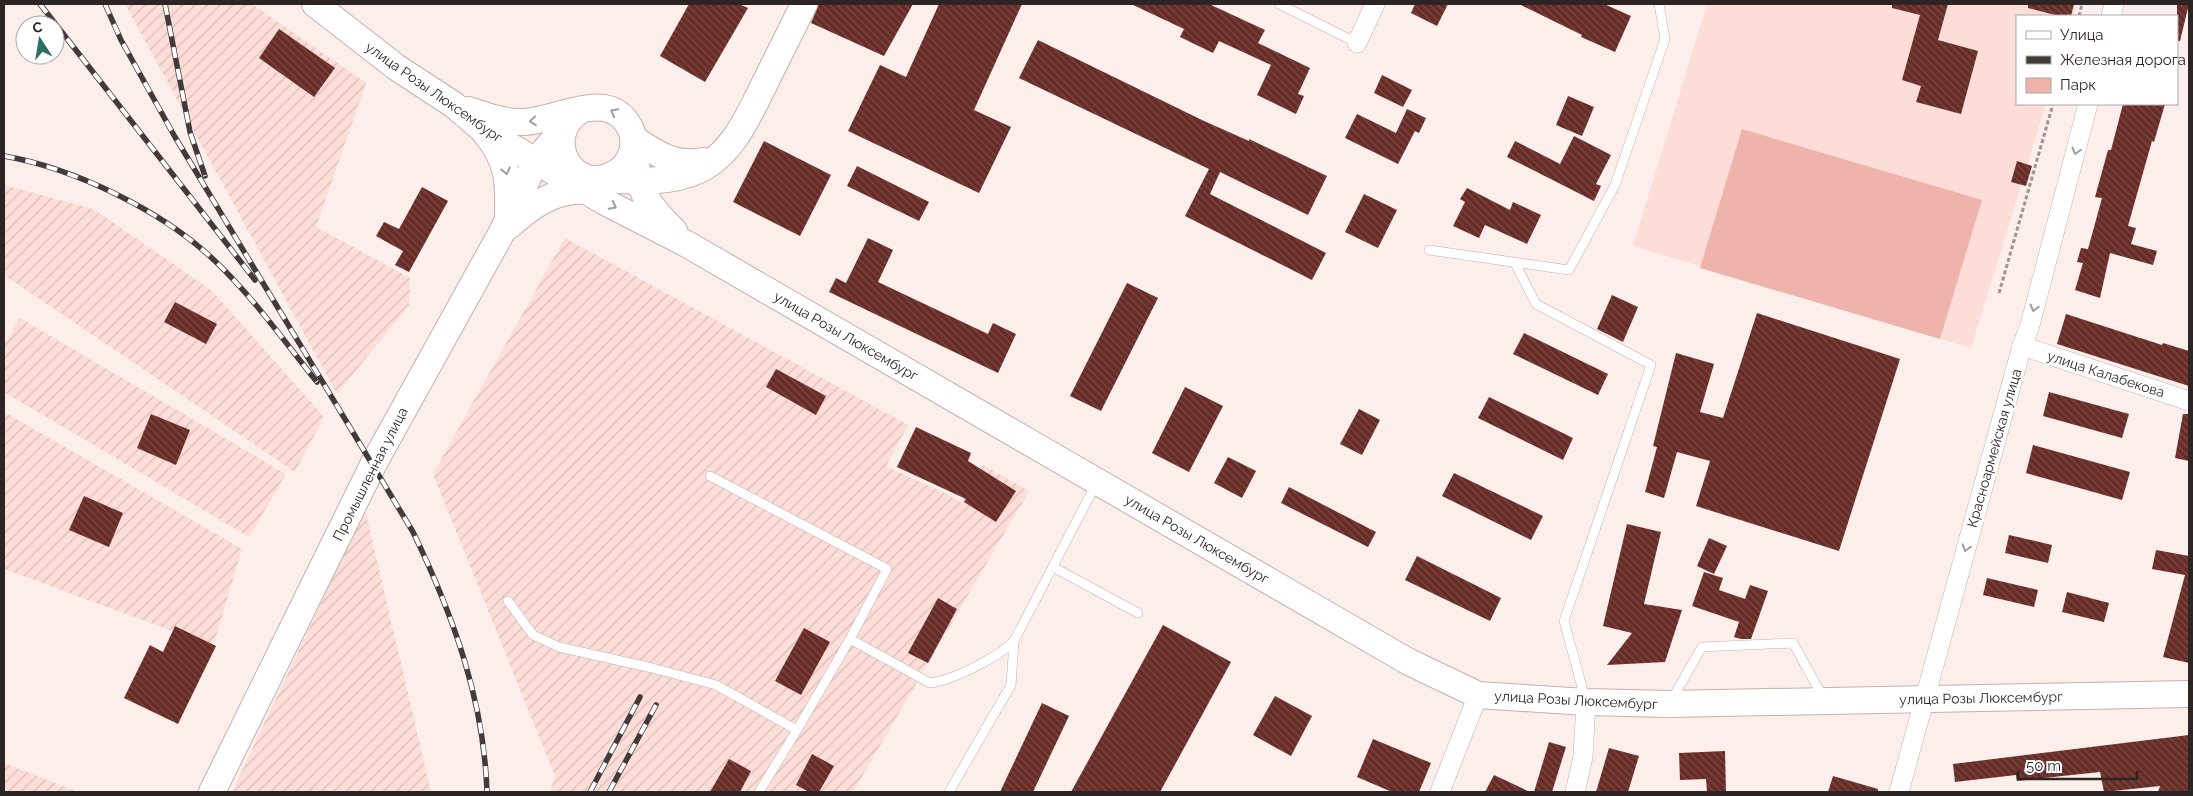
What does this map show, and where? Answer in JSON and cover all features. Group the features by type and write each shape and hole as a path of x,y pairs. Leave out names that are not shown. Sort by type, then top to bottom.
{"main road":[{"name":"улица Розы Люксембург","path":"315,4 396,67 454,105 483,130 536,161 593,185 685,243 1409,662 1478,695 1586,702 1669,704 2189,694"},
{"path":"505,225 538,202 564,191 593,185 686,175 701,169 716,159 728,147 746,121 804,4"},
{"path":"454,105 490,117 517,122 573,118 595,106 614,111 626,120 633,142 638,180 647,200 685,243"},
{"path":"573,118 561,136 561,148 570,168 593,185"},
{"name":"Промышленная улица","path":"212,792 374,463 505,225 536,161 573,118"},
{"path":"483,130 500,152 506,170 508,196 505,225"},
{"path":"633,142 679,163 689,164 716,159"},
{"path":"593,185 623,168 629,160 633,142"}],"street":[{"path":"1356,43 1375,4"},
{"name":"Красноармейская улица","path":"1899,792 2022,346 2030,325 2088,105"},
{"name":"улица Калабекова","path":"2022,346 2189,401"},
{"path":"1440,792 1478,695"},
{"path":"1575,792 1583,757 1586,702"}],"lane":[{"path":"1279,4 1356,43"},
{"path":"1429,250 1569,270 1615,185 1665,39 1659,4"},
{"path":"1516,263 1536,304 1651,365 1564,621 1586,702"},
{"path":"710,476 887,569 850,639 760,792"},
{"path":"850,639 930,683 944,681 1004,650 1014,641 1098,482"},
{"path":"1053,567 1138,613"},
{"path":"508,602 533,635 559,647 716,685 797,730"},
{"path":"949,792 1011,685 1014,641"},
{"path":"1669,704 1702,647 1793,643 1825,701"}],"path":[{"path":"1999,294 2053,105"}],"shaded area":[{"path":"125,4 252,4 366,83 316,227 410,278 409,305 337,394"},
{"path":"1707,4 2077,4 2073,15 2016,15 2016,105 2046,105 1971,348 1633,246"},
{"path":"4,185 93,209 211,290 324,417 295,472 4,275"},
{"path":"565,238 908,425 886,466 949,495 961,503 983,465 1029,491 853,792 550,792 555,776 433,474"},
{"path":"20,318 286,474 249,537 4,392 4,345"},
{"path":"4,412 242,549 213,646 4,569"},
{"path":"365,510 431,792 232,792"},
{"path":"4,763 78,792 4,792"}],"green space":[{"path":"1742,129 1982,200 1940,339 1700,268"}],"building":[{"path":"689,4 739,4 748,8 705,82 660,56"},
{"path":"819,4 913,4 884,56 811,23"},
{"path":"939,4 1022,4 974,110 1011,127 979,193 848,131 880,65 906,77"},
{"path":"1131,4 1209,4 1265,30 1258,43 1310,68 1298,94 1304,96 1296,114 1257,95 1271,65 1219,41 1213,53 1180,37 1184,29"},
{"path":"1415,4 1448,4 1437,26 1411,13"},
{"path":"1519,4 1604,4 1631,16 1615,52 1581,37 1582,35"},
{"path":"1892,4 1948,4 1938,40 1978,51 1961,114 1916,102 1921,86 1902,80 1920,15 1892,8"},
{"path":"2028,4 2074,4 2071,15 2055,15 2028,8"},
{"path":"2177,4 2189,4 2180,41 2178,41"},
{"path":"279,29 335,68 314,97 259,58"},
{"path":"1038,40 1204,121 1249,141 1249,139 1327,176 1308,215 1220,172 1210,194 1326,253 1312,280 1185,216 1209,169 1019,78"},
{"path":"1382,75 1412,90 1403,107 1374,93"},
{"path":"1568,96 1594,107 1582,136 1556,125"},
{"path":"2123,105 2165,105 2154,142 2152,141 2128,226 2136,228 2131,244 2157,251 2153,265 2110,253 2100,298 2075,290 2083,263 2077,262 2081,248 2088,249 2102,198 2095,197 2108,150 2111,150"},
{"path":"1407,109 1426,118 1419,133 1415,131 1398,164 1345,138 1357,114 1396,133"},
{"path":"1574,136 1611,155 1596,184 1601,186 1594,201 1507,157 1515,141 1560,164"},
{"path":"764,141 831,175 800,236 733,202"},
{"path":"2017,161 2032,166 2026,186 2011,182"},
{"path":"857,166 929,202 919,221 847,186"},
{"path":"422,187 448,201 409,272 395,265 403,251 376,236 384,222 399,229"},
{"path":"1467,188 1510,210 1513,202 1541,215 1527,244 1485,225 1479,238 1453,226 1465,202 1460,199"},
{"path":"1364,194 1397,210 1378,248 1345,232"},
{"path":"868,238 893,250 878,282 988,334 993,323 1016,334 998,373 829,292 836,278 846,283"},
{"path":"1127,283 1158,298 1101,411 1070,396"},
{"path":"1612,295 1638,307 1623,342 1597,329"},
{"path":"175,302 217,324 206,344 164,322"},
{"path":"1757,313 1900,359 1839,551 1696,506 1710,461 1677,452 1664,498 1645,492 1657,447 1653,446 1676,353 1714,364 1700,412 1723,418"},
{"path":"2066,314 2162,345 2163,343 2189,351 2189,386 2057,344"},
{"path":"1524,333 1608,374 1598,395 1513,354"},
{"path":"776,369 826,396 816,415 766,387"},
{"path":"1185,387 1223,406 1189,472 1152,453"},
{"path":"2049,392 2129,414 2122,438 2043,416"},
{"path":"1489,397 1573,438 1563,460 1478,418"},
{"path":"1359,409 1380,420 1362,455 1340,444"},
{"path":"151,414 190,430 176,465 137,448"},
{"path":"2183,414 2189,414 2189,461 2175,458"},
{"path":"916,427 971,453 968,461 1016,491 996,522 964,502 966,499 897,467"},
{"path":"2033,445 2130,472 2122,500 2026,473"},
{"path":"1228,457 1256,471 1242,498 1214,483"},
{"path":"1454,473 1543,516 1531,540 1442,496"},
{"path":"1289,487 1376,532 1368,547 1281,503"},
{"path":"84,496 123,513 109,547 69,530"},
{"path":"1627,524 1661,532 1644,604 1682,610 1665,662 1607,665 1632,633 1603,626"},
{"path":"2009,535 2052,545 2048,563 2005,553"},
{"path":"1709,538 1727,546 1714,574 1697,566"},
{"path":"2156,550 2189,556 2189,663 2163,657 2185,575 2152,569"},
{"path":"1417,556 1501,598 1490,621 1405,580"},
{"path":"1704,572 1723,578 1719,590 1745,599 1750,585 1768,591 1751,639 1734,637 1739,622 1692,606"},
{"path":"1987,578 2038,590 2034,607 1983,595"},
{"path":"2067,592 2109,603 2104,622 2062,612"},
{"path":"938,598 957,609 928,663 908,653"},
{"path":"1163,625 1231,662 1160,792 1071,792"},
{"path":"175,626 216,646 178,724 124,698 150,645 163,652"},
{"path":"804,628 830,642 801,695 775,681"},
{"path":"1275,696 1312,716 1291,756 1253,735"},
{"path":"1042,703 1069,716 1033,792 1000,792"},
{"path":"2189,735 2189,792 2158,792 2160,786 2104,792 2100,772 2017,781 2016,775 1955,782 1953,764"},
{"path":"1373,739 1431,763 1419,792 1392,792 1357,777"},
{"path":"1549,742 1566,747 1552,792 1534,792"},
{"path":"1609,748 1639,756 1628,792 1596,792"},
{"path":"1725,751 1726,792 1707,792 1706,779 1680,780 1679,753"},
{"path":"812,754 834,766 819,792 809,792 796,785"},
{"path":"729,759 751,771 740,792 710,792"},
{"path":"1494,775 1530,792 1485,792"},
{"path":"1833,776 1878,789 1878,792 1828,792"}],"railway":[{"path":"40,4 255,280"},
{"path":"105,4 121,40 175,137 413,532 441,595 464,659 480,724 487,792"},
{"path":"165,4 190,132 205,176"},
{"path":"4,156 59,170 88,181 144,209 170,225 194,243 229,275 268,320 317,382"},
{"path":"590,792 640,697"},
{"path":"609,792 656,705"}]}
